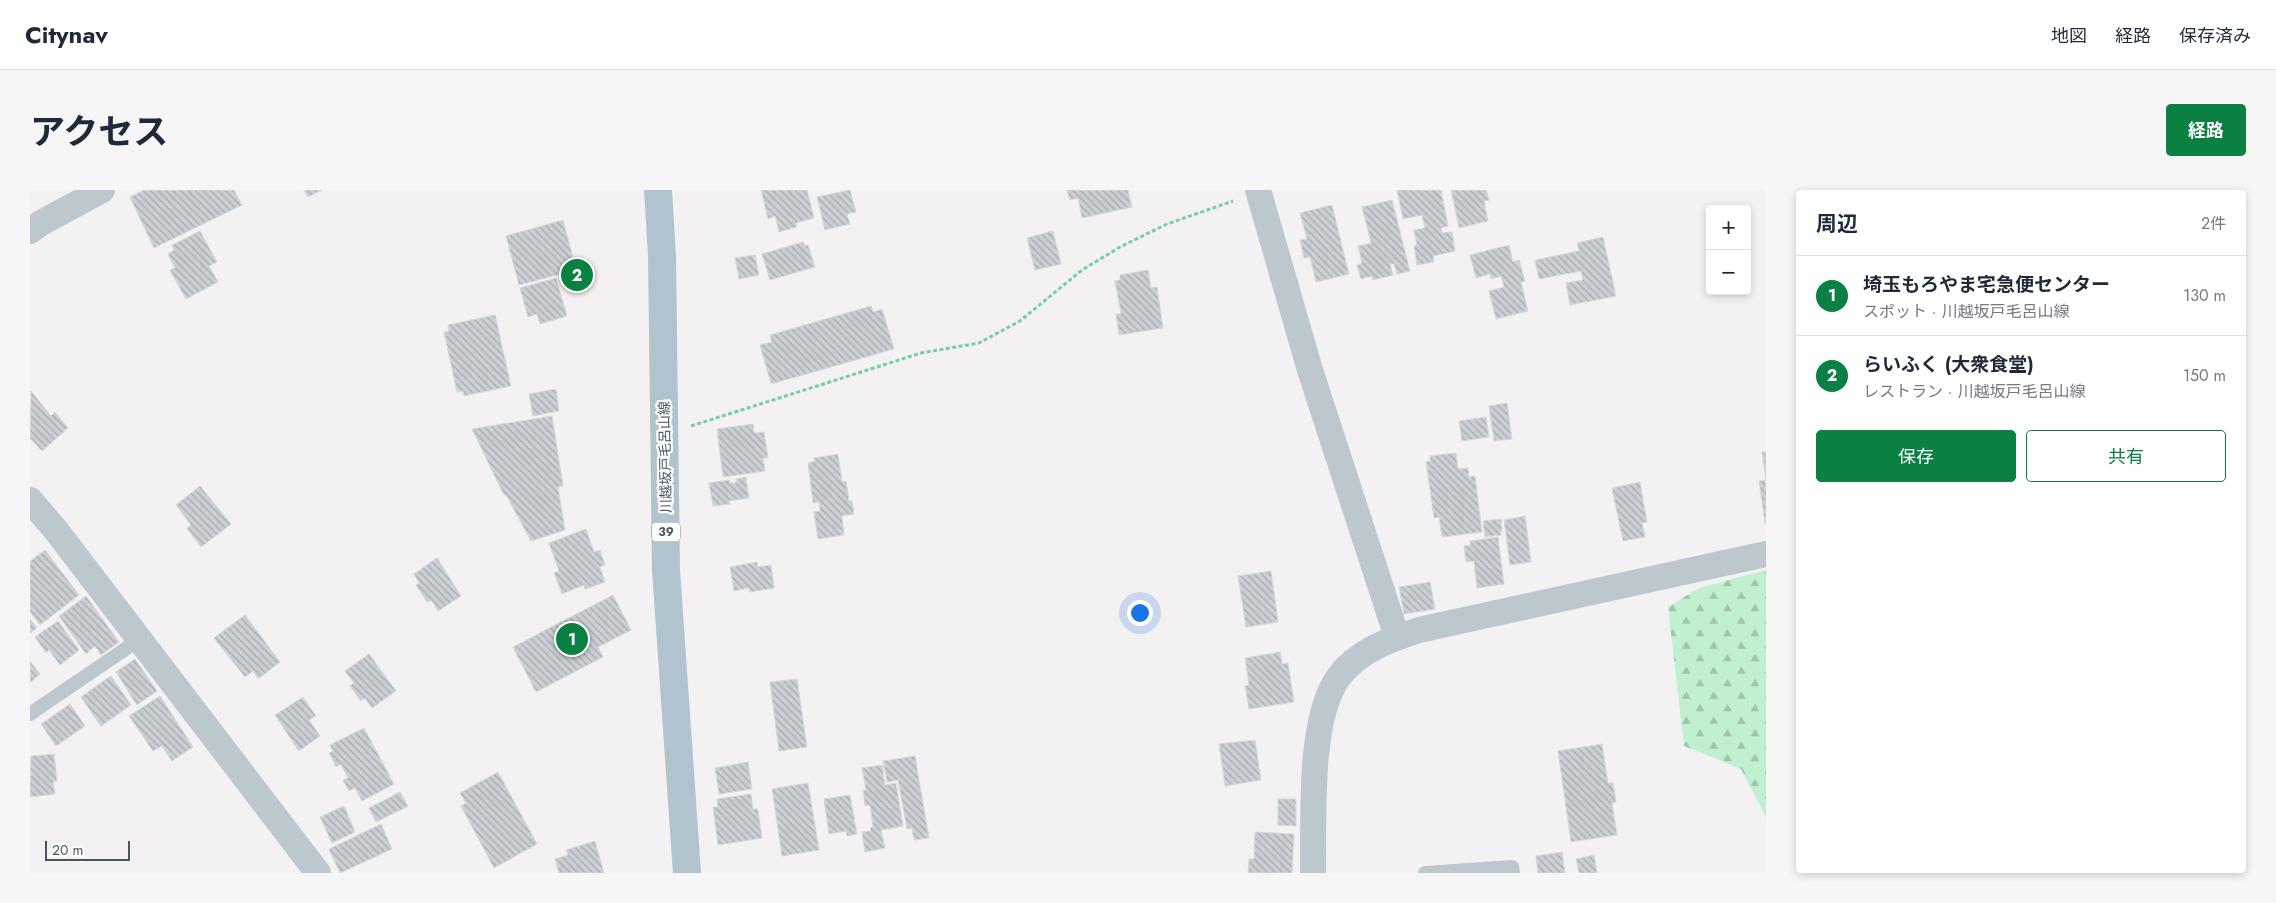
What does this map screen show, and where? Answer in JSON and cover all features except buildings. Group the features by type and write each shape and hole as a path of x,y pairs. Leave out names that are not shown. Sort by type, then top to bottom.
{"main road":[{"name":"川越坂戸毛呂山線","path":"658,190 662,256 667,580 687,873"}],"street":[{"path":"30,232 42,223 102,190"},
{"path":"1263,192 1310,370 1397,637"},
{"path":"30,500 55,529 140,639 318,873"},
{"path":"1313,873 1316,761 1322,718 1328,694 1338,677 1354,661 1373,648 1419,630 1766,554"}],"lane":[{"path":"30,714 140,639"},
{"path":"1425,873 1512,867 1513,873"}],"path":[{"path":"664,434 921,353 979,343 1020,321 1082,270 1120,247 1167,224 1263,192"}],"green space":[{"path":"1766,570 1766,817 1741,769 1684,746 1668,607 1699,588"}],"place":[{"name":"らいふく (大衆食堂)","path":"577,275"},
{"name":"埼玉もろやま宅急便センター","path":"572,639"}]}
